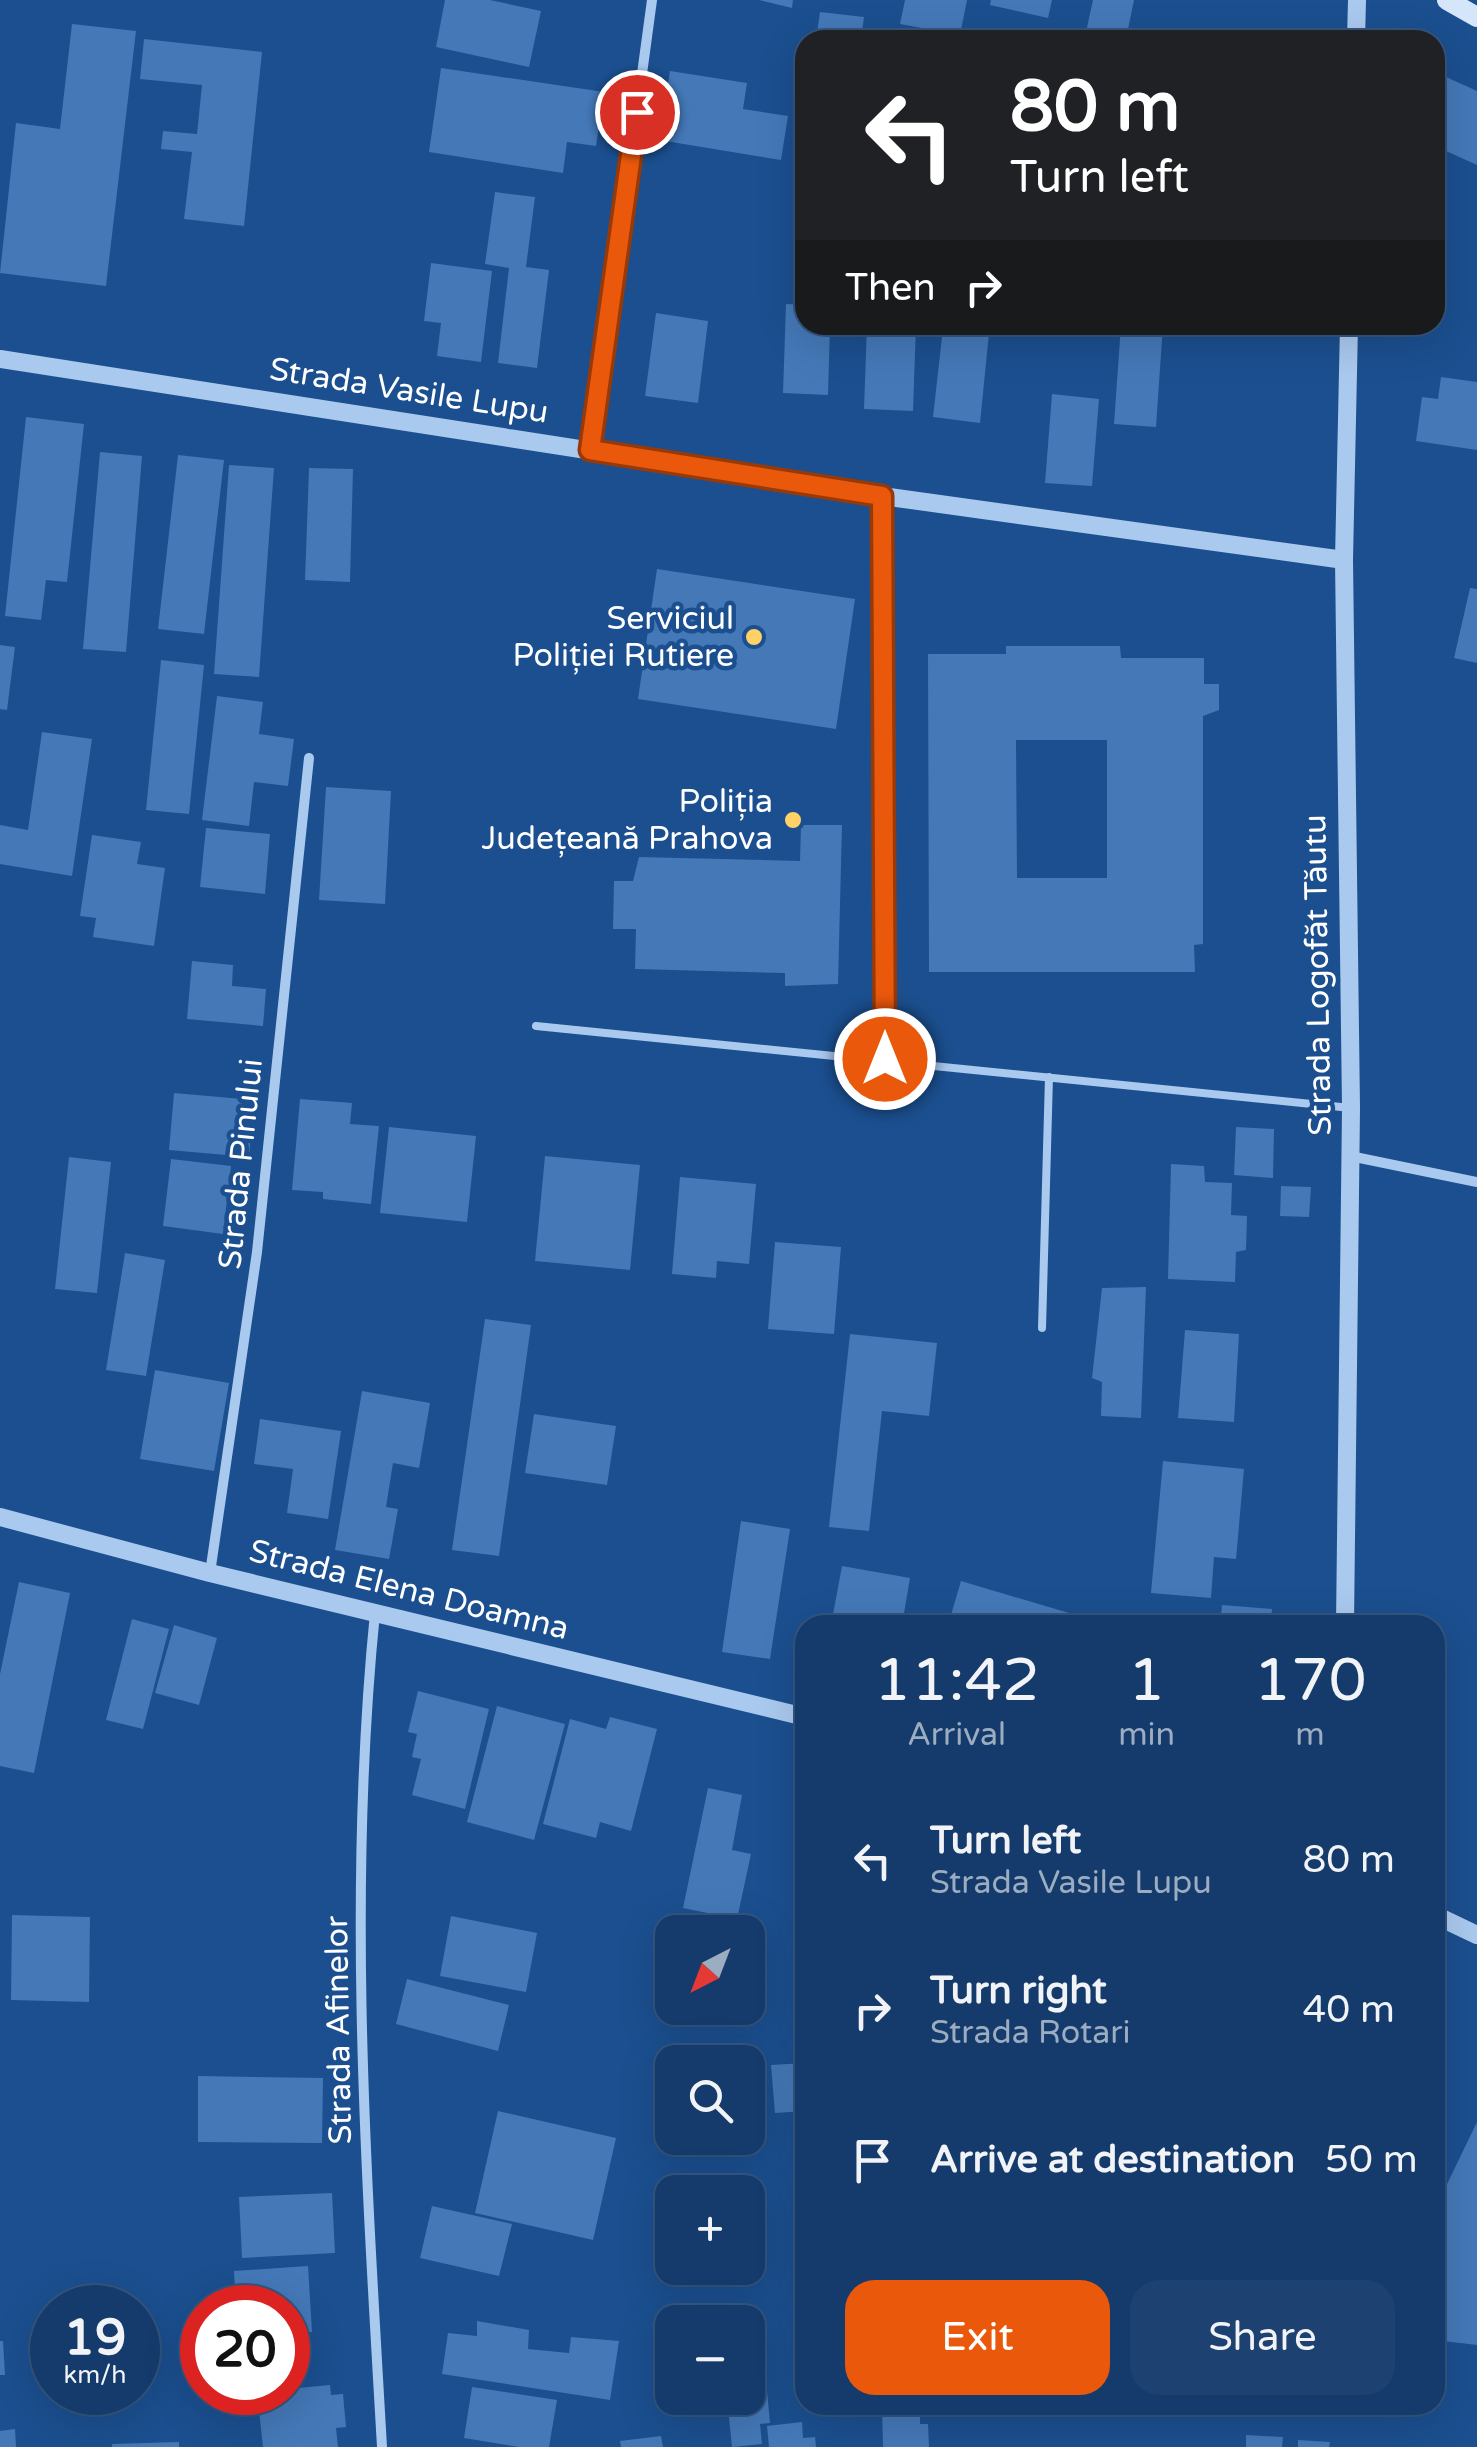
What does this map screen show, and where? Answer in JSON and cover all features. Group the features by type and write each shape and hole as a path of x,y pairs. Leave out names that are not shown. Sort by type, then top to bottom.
{"main road":[{"path":"1447,0 1477,17"}],"street":[{"path":"590,450 652,0"},
{"path":"1356,30 1357,0"},
{"name":"Strada Logofăt Tăutu","path":"1345,1615 1351,1108 1344,560 1350,335"},
{"name":"Strada Vasile Lupu","path":"0,359 882,496 1344,560"},
{"name":"Strada Pinului","path":"210,1573 258,1252 308,758"},
{"path":"1350,1156 1477,1182"},
{"name":"Strada Elena Doamna","path":"0,1517 210,1573 795,1715"},
{"name":"Strada Afinelor","path":"376,1612 362,1791 362,1931 367,2174 382,2447"},
{"path":"1445,1920 1477,1935"}],"lane":[{"path":"882,496 885,1059"},
{"path":"536,1026 1351,1108"},
{"path":"1042,1328 1049,1078"}],"building":[{"path":"445,0 490,0 541,11 529,67 436,47"},
{"path":"759,0 793,0 792,8"},
{"path":"905,0 967,0 961,30 900,24"},
{"path":"991,0 1052,0 1048,18 990,5"},
{"path":"1093,0 1134,0 1128,30 1086,30"},
{"path":"820,12 864,17 862,30 817,30"},
{"path":"72,24 136,31 106,286 0,273 16,123 60,129"},
{"path":"144,39 262,52 244,226 184,219 192,152 161,149 163,131 197,134 202,85 140,79"},
{"path":"441,68 604,92 596,146 567,142 563,173 429,152"},
{"path":"670,71 747,83 743,109 788,116 781,160 659,140"},
{"path":"1445,77 1477,91 1477,165 1445,151"},
{"path":"495,192 535,197 526,267 549,270 537,368 498,363 509,268 485,264"},
{"path":"431,263 492,271 481,362 437,356 441,323 424,321"},
{"path":"786,304 795,304 795,335 830,335 828,395 783,393"},
{"path":"656,313 708,321 698,403 645,396"},
{"path":"867,335 916,335 913,411 864,409"},
{"path":"942,335 989,335 980,423 933,417"},
{"path":"1120,335 1162,335 1156,427 1114,424"},
{"path":"1441,377 1477,382 1477,450 1416,441 1422,397 1438,399"},
{"path":"1052,394 1099,399 1092,486 1045,483"},
{"path":"26,417 84,424 67,582 46,580 41,620 5,616"},
{"path":"100,452 142,456 126,652 83,649"},
{"path":"178,455 224,460 204,634 158,629"},
{"path":"229,465 274,468 259,677 214,674"},
{"path":"309,468 353,469 350,582 305,580"},
{"path":"657,569 855,599 836,729 638,699"},
{"path":"1470,588 1477,589 1477,663 1454,658"},
{"path":"0,645 15,647 7,710 0,709"},
{"path":"1006,646 1120,646 1121,658 1204,658 1204,684 1219,684 1219,710 1203,716 1203,944 1194,945 1195,972 929,972 928,654 1006,654","holes":["1016,740 1107,740 1107,878 1017,878"]},
{"path":"161,660 204,665 189,814 146,810"},
{"path":"217,696 263,702 259,734 294,739 288,786 254,782 249,826 202,820"},
{"path":"42,732 92,739 72,876 0,864 0,825 28,830"},
{"path":"326,787 391,791 385,904 319,900"},
{"path":"801,825 842,825 838,984 785,986 785,973 635,969 636,929 613,929 614,881 633,881 639,857 800,861"},
{"path":"206,828 270,834 265,894 200,887"},
{"path":"92,835 141,842 137,864 165,868 154,946 93,937 96,918 80,916"},
{"path":"192,961 233,965 232,986 266,989 263,1026 187,1019"},
{"path":"174,1093 254,1100 249,1157 169,1150"},
{"path":"300,1099 352,1103 350,1124 379,1126 371,1204 323,1199 323,1192 292,1190"},
{"path":"389,1127 476,1136 467,1222 380,1213"},
{"path":"1236,1127 1274,1129 1273,1178 1234,1175"},
{"path":"545,1156 640,1165 630,1270 535,1261"},
{"path":"69,1157 111,1162 97,1293 55,1289"},
{"path":"171,1159 231,1166 223,1234 163,1226"},
{"path":"1171,1164 1204,1166 1205,1182 1232,1183 1231,1215 1247,1216 1246,1250 1236,1252 1235,1282 1168,1279"},
{"path":"680,1177 756,1184 749,1264 717,1261 716,1278 672,1274"},
{"path":"1281,1186 1311,1187 1309,1217 1280,1216"},
{"path":"775,1242 841,1247 834,1334 768,1329"},
{"path":"125,1253 165,1260 146,1376 106,1370"},
{"path":"1146,1287 1141,1418 1101,1416 1102,1382 1092,1378 1102,1288"},
{"path":"485,1319 531,1325 499,1556 452,1550"},
{"path":"1185,1330 1239,1334 1234,1422 1178,1418"},
{"path":"850,1334 937,1343 929,1416 882,1411 869,1531 829,1527"},
{"path":"155,1370 229,1383 214,1471 140,1459"},
{"path":"362,1391 430,1403 419,1468 393,1463 386,1507 398,1509 389,1559 335,1550"},
{"path":"534,1414 616,1426 607,1485 525,1473"},
{"path":"260,1419 341,1431 328,1519 287,1513 293,1469 254,1464"},
{"path":"1163,1461 1244,1469 1236,1559 1214,1557 1211,1598 1151,1593"},
{"path":"741,1521 790,1529 770,1659 722,1652"},
{"path":"842,1566 910,1578 904,1615 833,1615"},
{"path":"961,1581 1076,1615 951,1615"},
{"path":"19,1582 70,1593 34,1773 0,1766 0,1674"},
{"path":"1222,1605 1272,1609 1272,1615 1221,1615"},
{"path":"132,1619 169,1629 143,1729 106,1720"},
{"path":"174,1625 217,1638 199,1705 155,1693"},
{"path":"418,1691 489,1709 465,1809 412,1795 421,1759 412,1757 417,1734 408,1732"},
{"path":"497,1706 565,1724 534,1840 467,1822"},
{"path":"610,1717 657,1729 631,1831 600,1822 596,1838 543,1824 570,1719 606,1729"},
{"path":"708,1788 742,1795 732,1850 751,1854 738,1915 683,1908"},
{"path":"12,1915 90,1917 89,2002 11,2000"},
{"path":"451,1916 537,1933 526,1992 440,1976"},
{"path":"407,1979 509,2005 498,2051 396,2024"},
{"path":"795,2064 795,2112 775,2113 771,2065"},
{"path":"198,2076 323,2078 322,2143 198,2142"},
{"path":"498,2111 616,2138 593,2240 475,2213"},
{"path":"1477,2122 1477,2345 1445,2341 1445,2188"},
{"path":"332,2193 335,2253 242,2258 239,2197"},
{"path":"432,2206 512,2224 499,2276 420,2258"},
{"path":"308,2266 309,2285 235,2285 234,2271"},
{"path":"477,2321 529,2330 528,2349 569,2353 571,2337 619,2341 610,2400 442,2374 448,2333 477,2336"},
{"path":"3,2341 5,2375 0,2375"},
{"path":"765,2369 770,2423 760,2424 762,2444 732,2447 729,2415 765,2415"},
{"path":"330,2385 331,2395 343,2394 346,2427 336,2428 338,2447 263,2447 260,2415 310,2415 310,2387"},
{"path":"472,2387 557,2400 549,2447 519,2447 464,2438"},
{"path":"882,2415 920,2415 920,2424 928,2424 929,2447 883,2447"},
{"path":"802,2422 803,2438 815,2437 816,2447 769,2447 767,2426"},
{"path":"15,2429 16,2447 0,2447 0,2431"},
{"path":"1246,2435 1283,2437 1282,2447 1246,2447"},
{"path":"661,2436 663,2447 621,2447 620,2441"},
{"path":"1298,2440 1330,2442 1329,2447 1298,2447"},
{"path":"179,2442 179,2447 112,2447 112,2444"}],"place":[{"name":"Serviciul Poliției Rutiere","path":"754,637"},
{"name":"Poliția Județeană Prahova","path":"793,820"}],"route":[{"path":"637,112 590,450 882,496 885,1059"}]}
